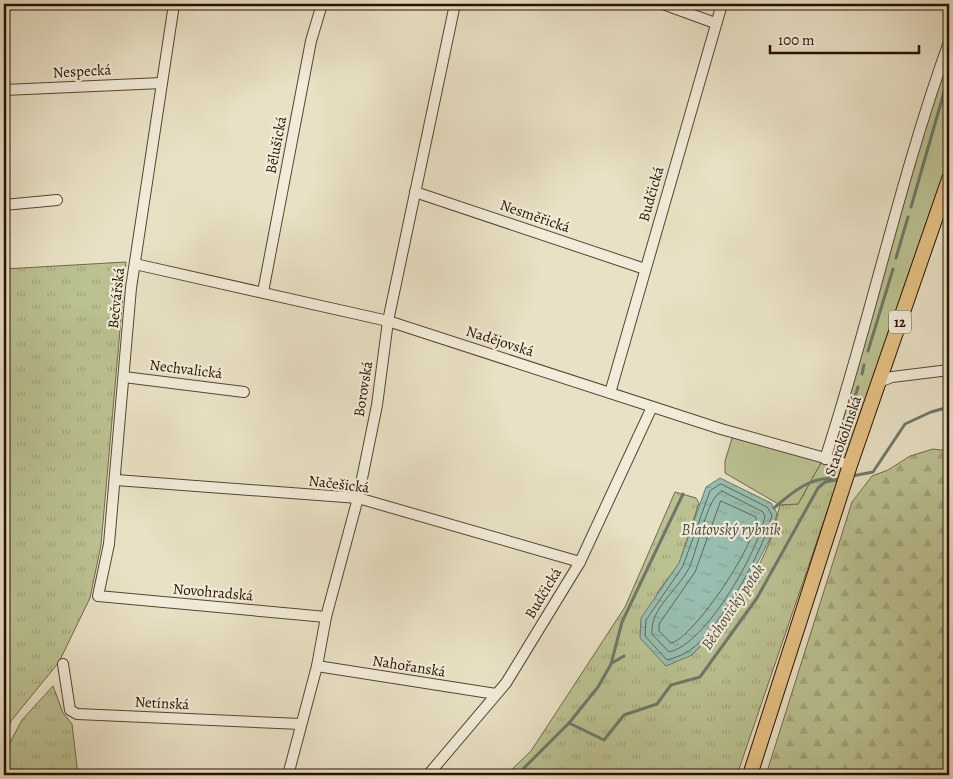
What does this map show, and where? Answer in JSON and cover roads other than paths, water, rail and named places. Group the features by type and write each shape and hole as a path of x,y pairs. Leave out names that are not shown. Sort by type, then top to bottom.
{"main road":[{"name":"Starokolínská","path":"750,775 850,465 949,179"}],"street":[{"name":"Bečvářská","path":"98,596 109,544 135,264 174,4"},
{"name":"Bělušická","path":"263,292 312,41 322,4"},
{"name":"Borovská","path":"288,775 317,666 326,617 358,498 377,405 388,321 455,4"},
{"path":"663,4 715,23"},
{"name":"Budčická","path":"610,393 722,4"},
{"name":"Starokolínská","path":"824,458 853,371 902,187 949,42"},
{"name":"Nespecká","path":"4,90 162,82"},
{"name":"Nesměřická","path":"415,192 645,269"},
{"path":"4,205 57,200"},
{"name":"Nadějovská","path":"135,264 388,321 652,407 850,465"},
{"path":"879,382 892,377 949,370"},
{"name":"Nechvalická","path":"124,377 244,392"},
{"name":"Budčická","path":"428,775 506,683 580,562 652,407"},
{"name":"Načešická","path":"116,480 358,498 580,562"},
{"name":"Novohradská","path":"98,596 326,617"},
{"name":"Netínská","path":"63,664 70,710 77,714 301,724"},
{"name":"Nahořanská","path":"317,666 496,694"}],"water":[{"name":"Blatovský rybník","path":"720,478 771,503 777,513 772,535 741,594 722,623 692,655 666,666 640,638 641,618 679,563 706,487"}],"waterway":[{"path":"911,207 949,75"},
{"path":"896,258 908,217"},
{"path":"868,351 893,269"},
{"path":"862,374 864,365"},
{"path":"837,453 858,387"},
{"name":"Běchovický potok","path":"852,476 873,472 905,424 931,412 949,407"},
{"path":"829,478 832,469"},
{"path":"774,508 794,492 810,483 818,480 835,479"},
{"name":"Běchovický potok","path":"517,775 569,723 604,740 624,715 657,704 671,685 700,677 757,598 818,488 825,482 841,479"},
{"path":"569,723 598,687 611,664 622,622 683,494"},
{"path":"612,663 624,656"}]}
